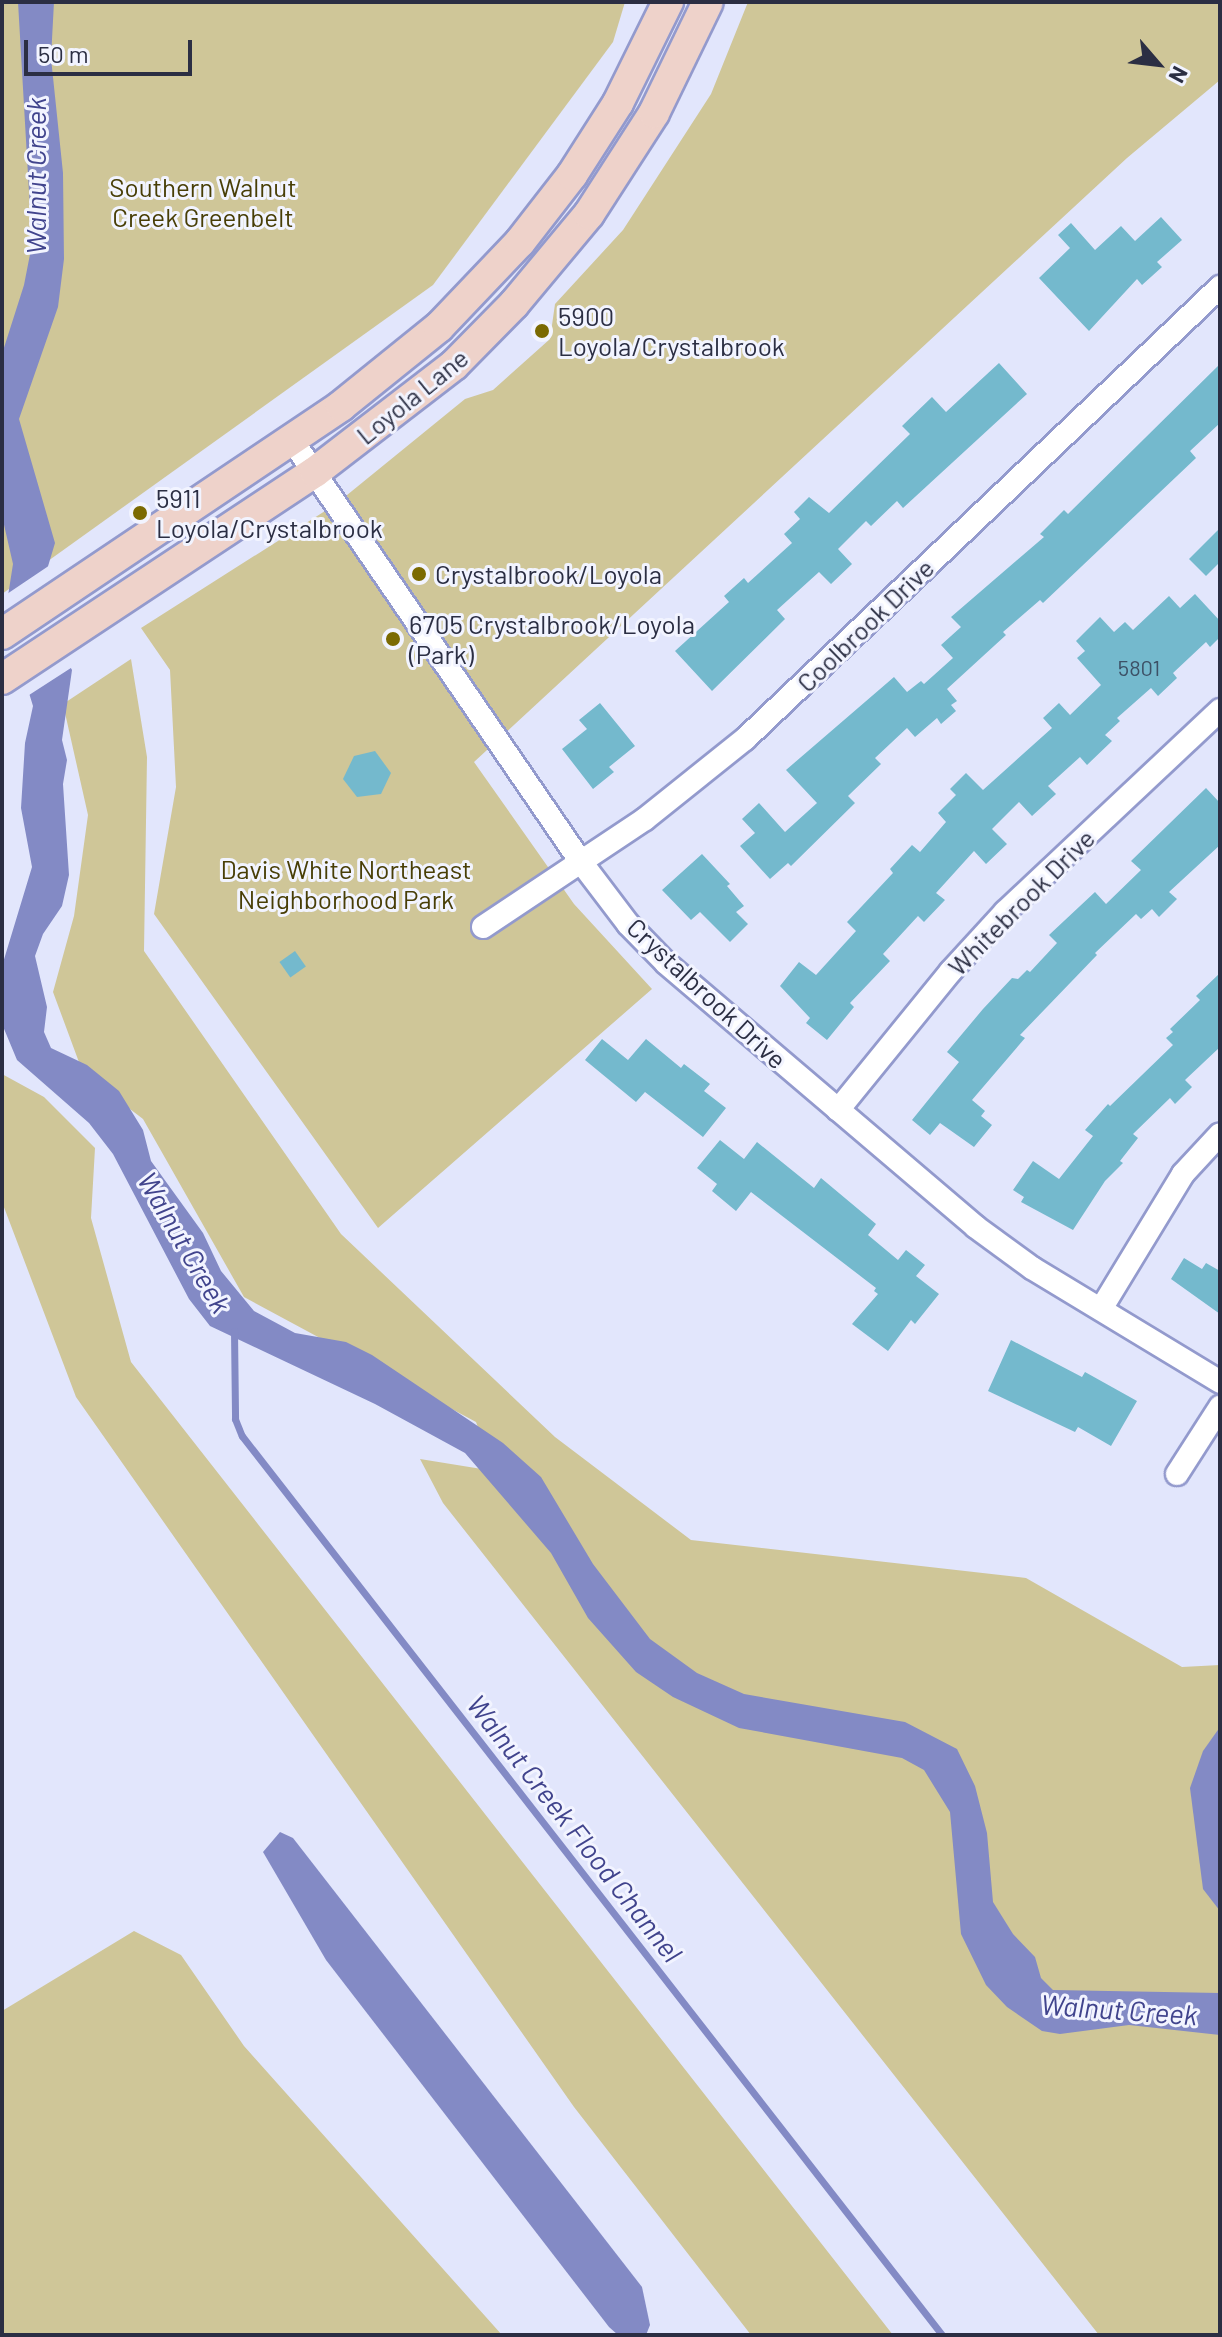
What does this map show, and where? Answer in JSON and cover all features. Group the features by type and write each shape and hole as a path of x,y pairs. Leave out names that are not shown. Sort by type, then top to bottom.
{"main road":[{"name":"Loyola Lane","path":"2,634 292,440 407,355 467,300 520,242 596,139 637,67 668,2"},
{"name":"Loyola Lane","path":"2,679 315,472 454,365 555,257 612,181 654,113 708,2"}],"street":[{"name":"Coolbrook Drive","path":"483,927 689,786 745,739 1220,287"},
{"name":"Crystalbrook Drive","path":"292,440 581,862 628,924 666,963 976,1227 1032,1268 1220,1382"},
{"name":"Whitebrook Drive","path":"838,1110 951,971 1005,912 1220,710"},
{"path":"1101,1309 1183,1174 1220,1134"},
{"path":"1177,1474 1220,1407"}],"green space":[{"name":"Southern Walnut Creek Greenbelt","path":"2,2 625,2 613,42 433,285 2,594"},
{"name":"Davis White Northeast Neighborhood Park","path":"748,2 1220,2 1220,80 1127,158 474,762 574,904 652,989 378,1228 154,914 176,787 170,670 141,628 336,504 465,399 493,390 550,339 555,304 623,230 711,94"},
{"path":"131,659 147,757 144,951 341,1234 555,1437 691,1540 1026,1578 1182,1667 1220,1665 1220,2335 1099,2335 443,1503 420,1459 494,1471 476,1422 244,1297 143,1119 83,1073 53,992 74,916 88,815 63,704"},
{"path":"2,1074 44,1097 95,1148 91,1218 131,1362 893,2335 751,2335 574,2107 76,1397 2,1202"},
{"path":"134,1931 181,1955 244,2046 502,2335 2,2335 2,2011"}],"water":[{"name":"Walnut Creek","path":"18,2 54,2 51,58 63,173 64,259 58,307 19,419 55,543 43,583 43,619 72,670 62,740 67,760 63,784 69,875 62,906 43,934 35,956 47,1007 44,1032 51,1048 87,1065 119,1091 143,1130 151,1161 203,1233 221,1271 254,1311 295,1333 346,1342 372,1355 503,1443 541,1477 593,1564 650,1639 697,1673 744,1694 905,1722 957,1749 975,1786 987,1833 993,1902 1013,1934 1035,1957 1041,1978 1053,1990 1220,1993 1220,2035 1129,2025 1060,2034 1042,2031 1007,2007 986,1985 961,1934 950,1812 924,1770 902,1758 739,1728 673,1697 636,1672 588,1618 551,1553 465,1453 375,1404 210,1326 189,1299 113,1154 89,1123 17,1060 2,1024 2,966 32,867 21,808 25,743 33,706 5,615 13,564 2,516 2,354 24,285 32,244"},
{"path":"1220,1727 1220,1911 1203,1889 1190,1788 1203,1751"},
{"path":"280,1832 293,1838 642,2287 650,2325 646,2335 618,2335 609,2327 326,1960 263,1852"}],"pier":[{"path":"53,563 47,583 47,618 74,666 26,697 2,620 4,596"}],"building":[{"path":"1161,217 1182,240 1157,262 1162,267 1142,285 1137,279 1089,331 1039,278 1070,248 1058,235 1071,223 1095,250 1121,226 1135,241"},
{"path":"999,363 1027,394 903,508 897,501 871,526 866,521 838,549 852,564 831,584 819,572 777,610 785,619 712,691 675,651 729,602 724,596 744,578 748,583 792,543 784,534 800,519 794,512 809,497 829,513 910,434 902,426 932,397 946,412"},
{"path":"1220,364 1220,423 1190,451 1196,458 1043,603 1040,600 1003,632 1006,635 947,689 957,701 951,705 956,711 941,724 937,718 915,737 907,728 875,758 881,764 848,796 855,803 791,866 788,863 770,879 740,846 755,833 742,819 759,803 785,832 817,803 786,770 894,677 907,692 921,681 924,684 953,658 941,645 961,627 951,617 1044,537 1040,534 1064,510 1068,514"},
{"path":"1220,528 1220,562 1206,576 1189,559"},
{"path":"1195,594 1220,621 1220,637 1210,647 1206,642 1173,673 1177,678 1158,696 1151,688 1117,718 1120,721 1105,735 1112,741 1087,765 1080,757 1048,786 1056,794 1032,816 1019,802 992,829 1007,844 986,864 974,851 936,893 945,900 924,922 918,916 883,954 890,961 850,1003 854,1007 827,1040 806,1023 810,1018 780,986 799,962 816,975 856,931 847,922 893,873 890,869 912,845 920,852 946,822 938,813 956,795 950,789 966,773 983,790 1052,728 1043,718 1059,703 1070,715 1101,685 1077,658 1085,651 1076,641 1100,617 1114,632 1125,622 1133,630 1169,596 1180,608"},
{"path":"600,703 635,746 609,767 614,772 593,789 562,749 587,729 579,720"},
{"path":"375,751 391,773 381,794 357,797 343,779 354,756"},
{"path":"1206,788 1220,803 1220,845 1169,892 1177,899 1159,917 1152,909 1141,919 1136,914 1095,953 1097,955 1020,1035 1025,1038 972,1100 985,1111 981,1116 992,1125 974,1147 940,1123 930,1135 912,1120 959,1062 947,1052 983,1009 1012,978 1018,979 1027,970 1030,972 1057,943 1049,935 1095,892 1106,904 1141,870 1131,861"},
{"path":"702,854 730,884 727,886 744,906 736,912 748,924 730,942 700,912 691,920 662,890"},
{"path":"295,951 306,967 290,977 279,962"},
{"path":"1220,973 1220,1047 1185,1080 1192,1087 1175,1104 1170,1098 1133,1134 1138,1138 1120,1161 1123,1163 1105,1181 1073,1230 1021,1202 1024,1197 1013,1190 1033,1161 1059,1179 1093,1136 1085,1130 1108,1104 1110,1106 1173,1045 1166,1038 1173,1032 1170,1029 1200,1000 1196,996"},
{"path":"602,1039 628,1060 646,1039 681,1068 684,1064 710,1084 704,1091 726,1108 703,1137 645,1092 636,1102 585,1060"},
{"path":"720,1140 744,1159 757,1142 814,1188 821,1178 876,1224 868,1235 898,1260 906,1250 925,1265 916,1276 939,1294 915,1324 911,1320 888,1351 852,1324 878,1294 874,1291 876,1288 751,1192 736,1211 712,1191 717,1184 697,1168"},
{"path":"1184,1258 1202,1269 1206,1263 1220,1271 1220,1314 1171,1279"},
{"path":"1011,1340 1082,1377 1085,1372 1137,1401 1111,1446 1078,1427 1075,1432 988,1391"}],"waterway":[{"name":"Walnut Creek Flood Channel","path":"234,1331 235,1419 242,1436 942,2335"}],"place":[{"name":"5900 Loyola/Crystalbrook","path":"542,331"},
{"name":"5911 Loyola/Crystalbrook","path":"140,513"},
{"name":"Crystalbrook/Loyola","path":"419,574"},
{"name":"6705 Crystalbrook/Loyola (Park)","path":"393,639"}]}
